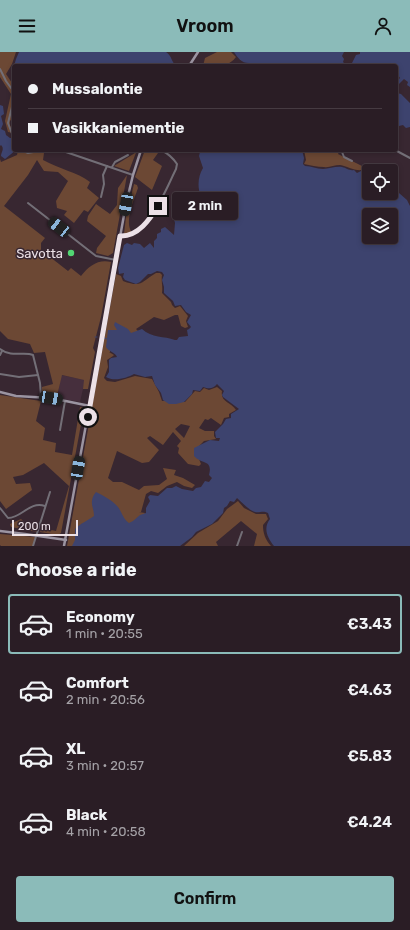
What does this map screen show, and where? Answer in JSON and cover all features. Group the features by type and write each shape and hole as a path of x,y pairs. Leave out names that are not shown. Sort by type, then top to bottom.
{"main road":[{"path":"190,64 198,52"},
{"path":"64,546 120,236 133,175 140,152"},
{"path":"0,392 16,396 41,397 90,406"},
{"path":"0,532 66,540"}],"street":[{"path":"0,69 3,77 12,89"},
{"path":"12,107 8,123 12,135"},
{"path":"66,152 133,175"},
{"path":"120,236 128,236 144,225 158,206 177,166 176,162 164,152"},
{"path":"342,152 344,157 352,161"},
{"path":"398,152 410,158"},
{"path":"112,168 115,162 128,155"},
{"path":"101,197 104,184 103,175 107,166"},
{"path":"28,203 96,256 116,260"},
{"path":"0,355 1,350 18,355 32,354 41,389 41,397"},
{"path":"0,374 19,377 38,375"},
{"path":"60,430 65,401"},
{"path":"33,546 50,492"},
{"path":"0,508 8,518 11,518 33,505 45,506"},
{"path":"237,546 242,532"}],"shaded area":[{"path":"0,52 16,52 12,64 6,74 12,83 12,118 10,125 12,133 8,132 5,121 11,94 0,77"},
{"path":"217,52 231,52 236,57 233,61 227,64 204,64 205,58"},
{"path":"18,152 45,152 43,160 90,182 87,188 99,198 88,212 84,210 74,223 64,215 67,211 57,208 56,201 68,181 58,172 44,171 37,160 28,175 4,206 45,238 41,243 41,250 68,271 71,268 81,276 87,269 98,262 111,262 101,317 93,348 95,352 88,389 83,389 84,380 62,375 57,396 42,394 42,387 53,384 45,352 34,353 30,344 8,339 0,331 0,159 1,162 17,155"},
{"path":"136,152 129,171 114,166"},
{"path":"144,152 158,153 153,160 162,166 152,190 135,177"},
{"path":"304,152 339,152 338,154 362,166 362,170 356,170 340,165 326,167 304,164 306,160"},
{"path":"127,175 113,253 108,256 96,253 97,248 106,236 87,221 88,216 96,204 110,214 117,205 118,188"},
{"path":"134,184 137,185 138,188 129,217 132,233 124,234 126,217"},
{"path":"156,273 160,273 162,275 162,293 175,308 180,306 188,316 186,321 188,327 185,328 181,326 178,315 164,320 154,317 136,329 139,332 110,338 109,352 114,355 107,360 108,367 104,378 107,381 115,382 135,376 152,379 162,401 185,402 195,391 200,392 204,388 209,390 217,387 222,391 224,400 236,410 229,414 229,417 224,418 221,425 211,418 208,420 205,419 199,428 205,431 214,431 214,436 216,439 204,441 199,446 199,459 201,464 199,466 188,464 178,453 179,448 177,446 181,441 173,432 163,445 150,436 147,438 159,450 149,462 142,463 117,451 108,478 113,482 122,482 139,490 144,486 159,485 167,479 163,468 176,470 174,475 195,485 192,488 177,482 167,486 158,493 151,491 146,494 141,512 139,512 145,513 131,546 67,546 116,274 121,276 123,281 138,284","holes":["181,424 190,426 184,438 175,429"]},
{"path":"61,375 85,380 80,402 57,398"},
{"path":"0,395 41,401 36,421 45,428 43,440 56,443 55,452 72,455 80,407 84,408 61,533 58,535 40,532 42,528 56,531 69,486 44,463 23,475 13,477 16,484 30,483 32,490 6,509 0,501"},
{"path":"238,501 244,508 256,514 266,514 268,519 263,525 263,531 271,546 254,546 257,534 241,521 216,542 218,546 184,546 198,533 218,521 227,509"},
{"path":"21,519 24,522 39,527 37,532 11,527 10,524"},
{"path":"0,534 36,537 33,546 1,546"}],"water":[{"path":"19,52 166,52 174,64 15,64"},
{"path":"234,52 344,52 342,56 345,64 250,64 240,60"},
{"path":"360,52 410,52 410,87 407,85 408,82 404,79 398,85 398,79 400,78 398,75 398,64 352,64 356,55 360,54"},
{"path":"398,93 401,94 410,103 410,127 406,128 403,125 399,126"},
{"path":"0,105 3,106 4,114 1,116 3,124 1,129 5,131 6,135 12,138 12,152 14,152 5,159 1,156 3,148 1,145 0,146"},
{"path":"200,152 302,152 304,158 303,164 305,166 318,169 342,167 349,170 354,170 357,173 361,171 362,200 398,200 399,193 407,200 410,206 410,546 274,546 269,539 266,529 270,519 268,513 252,511 237,498 234,502 230,501 224,508 223,513 212,524 196,532 180,546 72,546 75,540 75,529 94,516 92,499 96,492 108,498 116,505 125,520 129,523 140,515 146,513 146,508 150,501 148,497 150,495 158,496 167,488 176,486 193,491 196,488 201,487 205,481 209,482 212,478 209,475 210,470 208,464 194,456 194,448 210,440 219,441 220,438 216,438 215,432 226,419 231,418 231,414 239,409 223,397 222,395 224,391 217,384 211,388 203,387 200,391 193,390 192,394 184,402 169,404 163,400 152,376 145,377 134,374 117,379 106,377 109,372 109,360 117,357 106,347 108,330 117,330 114,325 115,322 128,329 131,333 142,329 150,334 175,340 179,337 188,336 187,330 191,327 187,322 191,315 186,312 181,305 175,306 173,301 164,293 162,280 164,275 162,272 157,271 148,274 136,284 125,280 123,277 124,273 119,274 118,268 124,245 127,243 132,245 134,243 140,244 144,248 150,243 154,248 154,241 157,238 157,234 161,232 161,229 165,227 174,235 174,219 178,209 184,206 186,202 183,200 184,196 189,192 199,197 201,196 199,182 203,168 199,156"}],"place":[{"name":"Savotta","path":"71,253"}],"route":[{"path":"88,417 120,236 128,236 144,225 158,206"}]}
